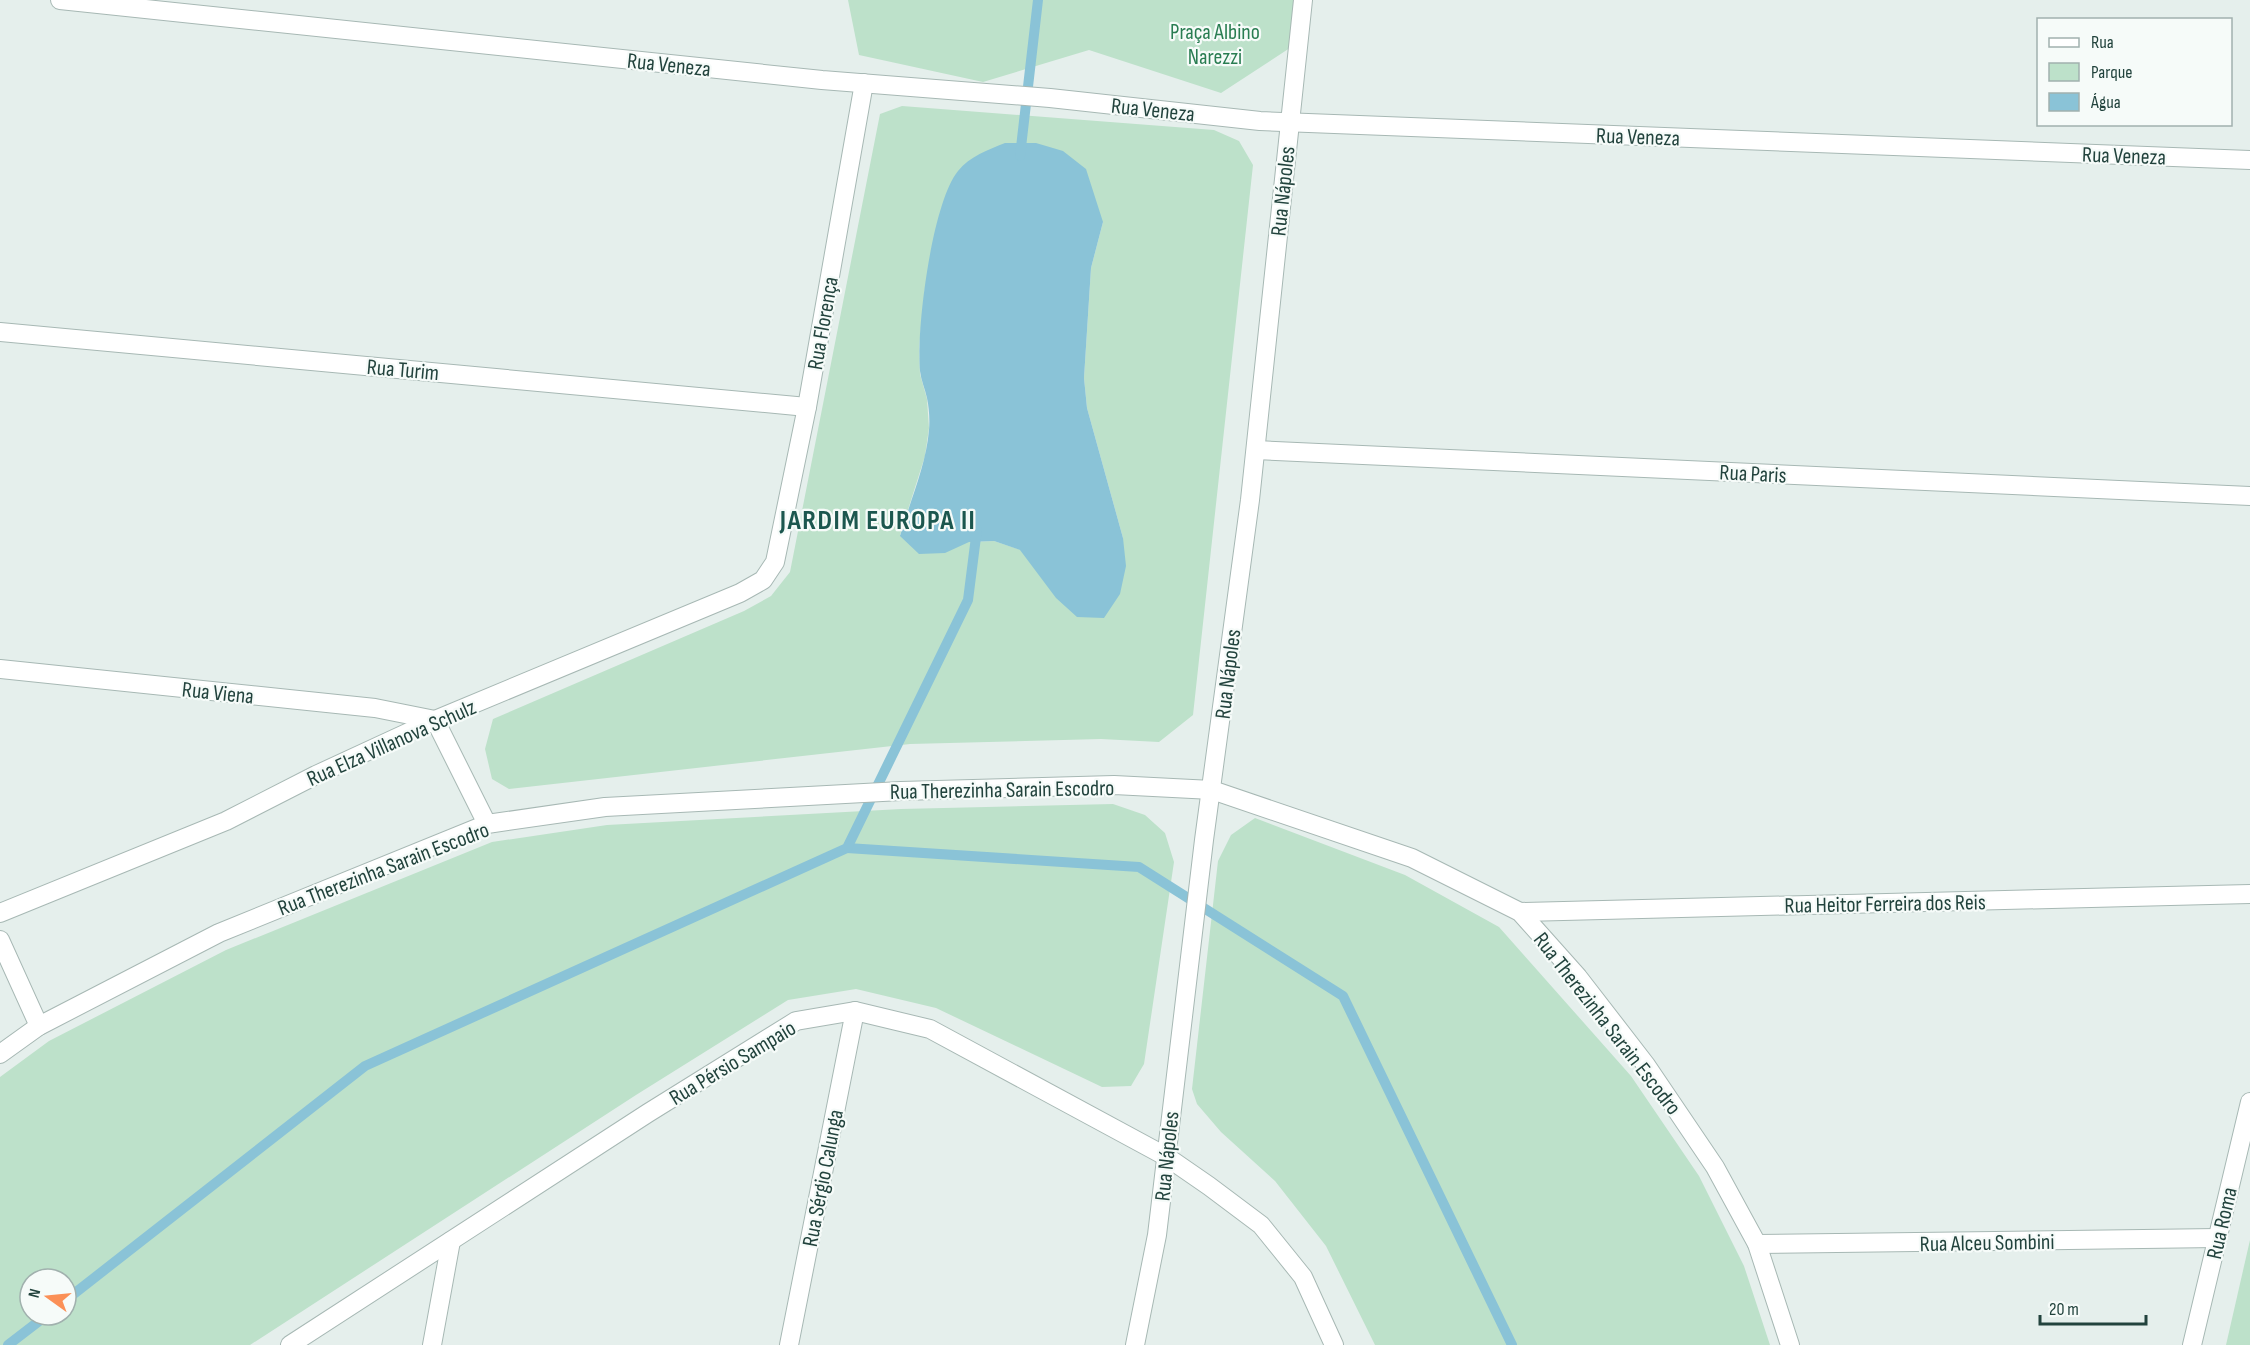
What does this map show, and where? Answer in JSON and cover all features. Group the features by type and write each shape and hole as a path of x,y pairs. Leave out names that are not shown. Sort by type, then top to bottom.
{"street":[{"name":"Rua Veneza","path":"60,0 864,83 1050,99 1260,121 2250,160"},
{"name":"Rua Nápoles","path":"1136,1345 1157,1235 1200,879 1256,450 1303,0"},
{"name":"Rua Florença","path":"775,562 807,407 864,83"},
{"name":"Rua Turim","path":"0,332 807,407"},
{"name":"Rua Paris","path":"1256,450 2250,496"},
{"name":"Rua Elza Villanova Schulz","path":"0,914 226,821 316,775 435,720 741,593 763,580 775,562"},
{"name":"Rua Viena","path":"0,669 375,708 435,720"},
{"path":"435,720 487,824"},
{"name":"Rua Therezinha Sarain Escodro","path":"0,1054 39,1026 219,933 487,824 605,807 849,793 1114,785 1212,790 1412,858 1520,912 1578,976 1646,1065 1715,1167 1757,1244 1790,1345"},
{"name":"Rua Heitor Ferreira dos Reis","path":"1520,912 2250,894"},
{"path":"0,940 39,1026"},
{"name":"Rua Pérsio Sampaio","path":"290,1345 648,1113 796,1021 855,1011 930,1029 1167,1157 1261,1225 1303,1277 1334,1345"},
{"name":"Rua Sérgio Calunga","path":"789,1345 855,1011"},
{"name":"Rua Roma","path":"2192,1345 2250,1102"},
{"name":"Rua Alceu Sombini","path":"1757,1244 2217,1238"},
{"path":"432,1345 451,1241"}],"green space":[{"name":"Praça Albino Narezzi","path":"848,0 1303,0 1299,42 1221,93 1089,50 983,82 859,55"},
{"path":"902,106 1214,130 1239,141 1253,165 1193,715 1159,742 1101,739 910,744 509,789 492,779 485,749 493,719 744,611 771,596 790,572 880,114","holes":["1103,222 1091,268 1084,378 1087,408 1123,538 1038,571 1021,550 994,541 969,542 900,535 925,456 929,428 927,399 920,374 919,348 925,288"]},
{"path":"1113,804 1145,815 1165,833 1174,862 1144,1064 1131,1086 1102,1087 936,1008 856,989 788,1000 636,1095 250,1345 0,1345 0,1077 49,1041 226,950 492,842 607,825 901,809"},
{"path":"1255,818 1405,875 1499,927 1631,1076 1699,1176 1744,1266 1770,1345 1375,1345 1326,1246 1275,1181 1221,1132 1197,1104 1192,1089 1218,861 1231,835"},
{"path":"2250,1240 2250,1345 2226,1345"}],"water":[{"path":"1005,143 1036,143 1063,151 1086,169 1103,222 1091,268 1084,378 1087,408 1123,538 1126,566 1120,594 1104,618 1077,617 1056,598 1020,550 994,541 969,542 945,553 919,554 900,536 921,470 929,430 928,405 921,378 919,352 923,298 933,237 949,187 958,171 968,161"}],"waterway":[{"path":"1020,156 1038,0"},
{"path":"78,1291 365,1066 847,848 968,600 977,529"},
{"path":"847,848 1139,867 1343,996 1512,1345"},
{"path":"8,1345 31,1327"}],"district":[{"name":"JARDIM EUROPA II","path":"878,519"}]}
